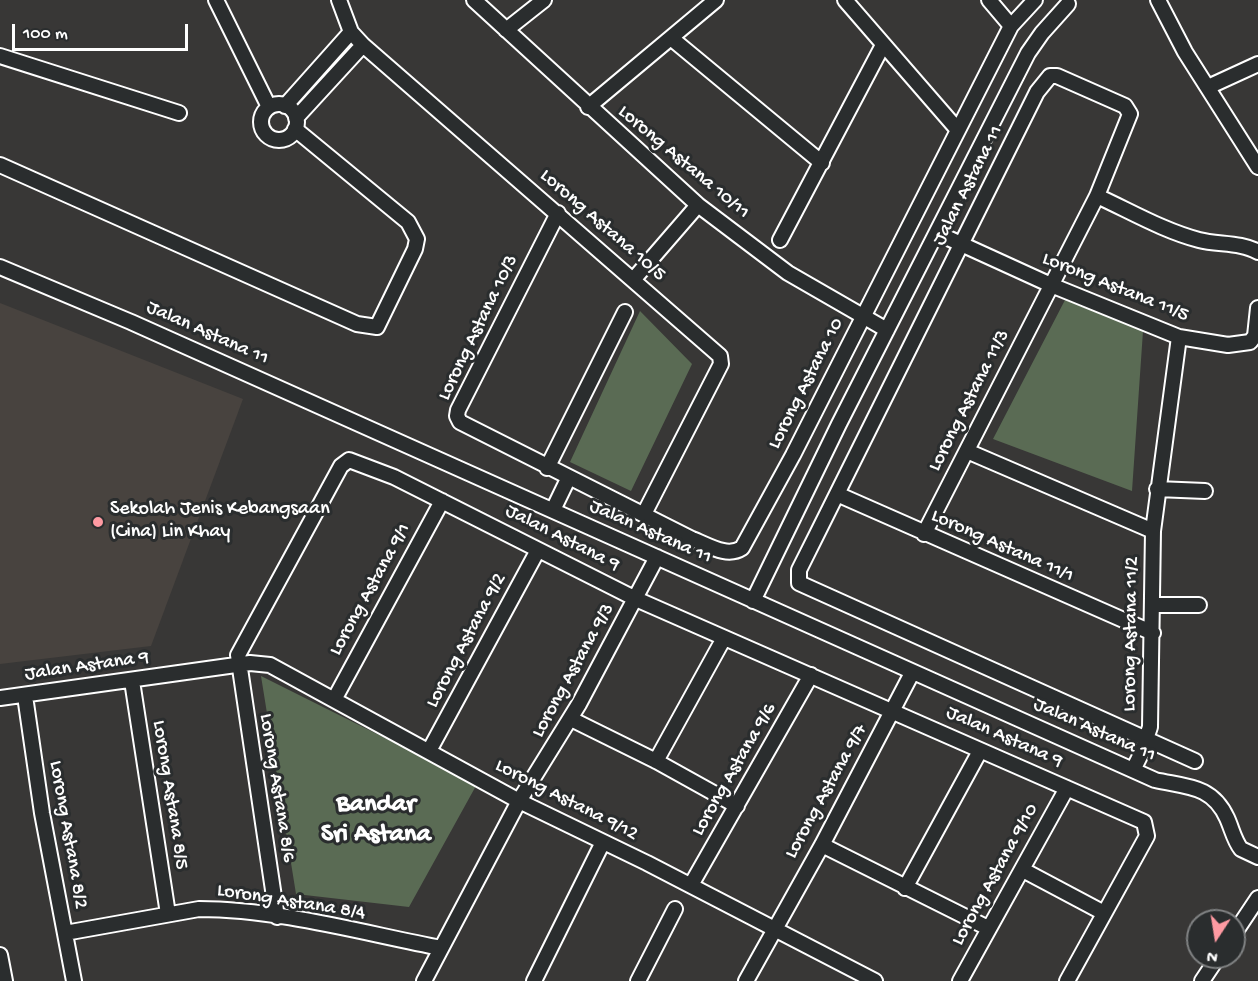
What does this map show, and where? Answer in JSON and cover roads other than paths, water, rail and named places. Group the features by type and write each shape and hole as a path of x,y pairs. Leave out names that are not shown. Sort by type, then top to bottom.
{"street":[{"path":"216,0 269,107"},
{"name":"Lorong Astana 10/5","path":"339,0 351,32 363,45 714,348 720,356 721,364 644,514"},
{"name":"Lorong Astana 10/11","path":"474,0 588,107 698,205 788,273 887,330"},
{"path":"506,30 544,0"},
{"path":"588,107 716,0"},
{"path":"845,0 957,129"},
{"path":"989,0 1011,26"},
{"name":"Lorong Astana 10","path":"497,443 724,552 735,553 742,548 1011,26 1035,0"},
{"path":"1158,0 1185,52 1252,148 1258,167"},
{"path":"753,601 1028,52 1068,4"},
{"path":"269,107 285,106 351,32"},
{"path":"671,38 822,163"},
{"path":"269,107 261,121 267,136 283,139 363,45"},
{"path":"780,240 883,45"},
{"path":"0,56 179,113"},
{"path":"1208,87 1258,64"},
{"name":"Jalan Astana 11","path":"1097,196 1130,114 1125,106 1057,76 1050,76 1044,80 799,570 799,583 806,589 1148,737 1195,760"},
{"path":"0,165 357,324 377,327 415,249 414,232 408,222 296,123 285,106"},
{"path":"1097,196 1200,240 1248,247 1258,252"},
{"name":"Lorong Astana 11/3","path":"924,534 1097,196"},
{"path":"633,280 698,205"},
{"name":"Lorong Astana 10/3","path":"497,443 460,423 457,416 458,410 558,213"},
{"name":"Lorong Astana 11/5","path":"937,233 1052,285 1179,337 1228,345 1250,342 1255,336 1258,308"},
{"name":"Jalan Astana 11","path":"0,267 131,322 1155,780 1201,790 1212,795 1221,805 1236,843 1241,849 1258,857"},
{"path":"547,468 594,369 625,312"},
{"name":"Lorong Astana 11/2","path":"1133,770 1148,737 1153,633 1153,531 1179,337"},
{"name":"Lorong Astana 11/2","path":"967,451 1153,531"},
{"name":"Jalan Astana 9","path":"0,699 238,665 241,647 341,466 349,460 357,461 442,501 636,599 1144,822 1147,836 1130,871 1104,913"},
{"path":"553,510 568,479"},
{"path":"1157,489 1205,491"},
{"name":"Lorong Astana 11/1","path":"837,494 1153,633"},
{"name":"Lorong Astana 9/1","path":"335,698 442,501"},
{"name":"Lorong Astana 9/2","path":"429,751 538,550"},
{"name":"Lorong Astana 9/3","path":"424,981 519,801 571,719 657,556"},
{"path":"1153,605 1199,605"},
{"path":"656,761 724,638"},
{"name":"Lorong Astana 9/12","path":"238,665 260,663 270,665 335,698 519,801 775,928 854,977 875,981"},
{"name":"Lorong Astana 8/6","path":"238,665 276,917"},
{"name":"Lorong Astana 9/7","path":"746,981 822,845 912,673"},
{"name":"Lorong Astana 9/6","path":"691,885 812,675"},
{"name":"Lorong Astana 8/5","path":"132,681 168,915"},
{"name":"Lorong Astana 8/2","path":"25,696 42,813 74,981"},
{"path":"571,719 656,761 737,806"},
{"path":"905,888 980,751"},
{"name":"Lorong Astana 9/10","path":"960,981 1067,788"},
{"path":"534,981 603,842"},
{"path":"822,845 988,928"},
{"path":"1023,870 1104,913 1067,981"},
{"path":"1246,916 1258,898"},
{"name":"Lorong Astana 8/4","path":"64,933 199,909 221,909 441,948"},
{"path":"638,981 675,909"},
{"path":"0,955 5,981"}],"place":[{"name":"Sekolah Jenis Kebangsaan (Cina) Lin Khay","path":"98,522"}],"district":[{"name":"Bandar Sri Astana","path":"376,821"}]}
